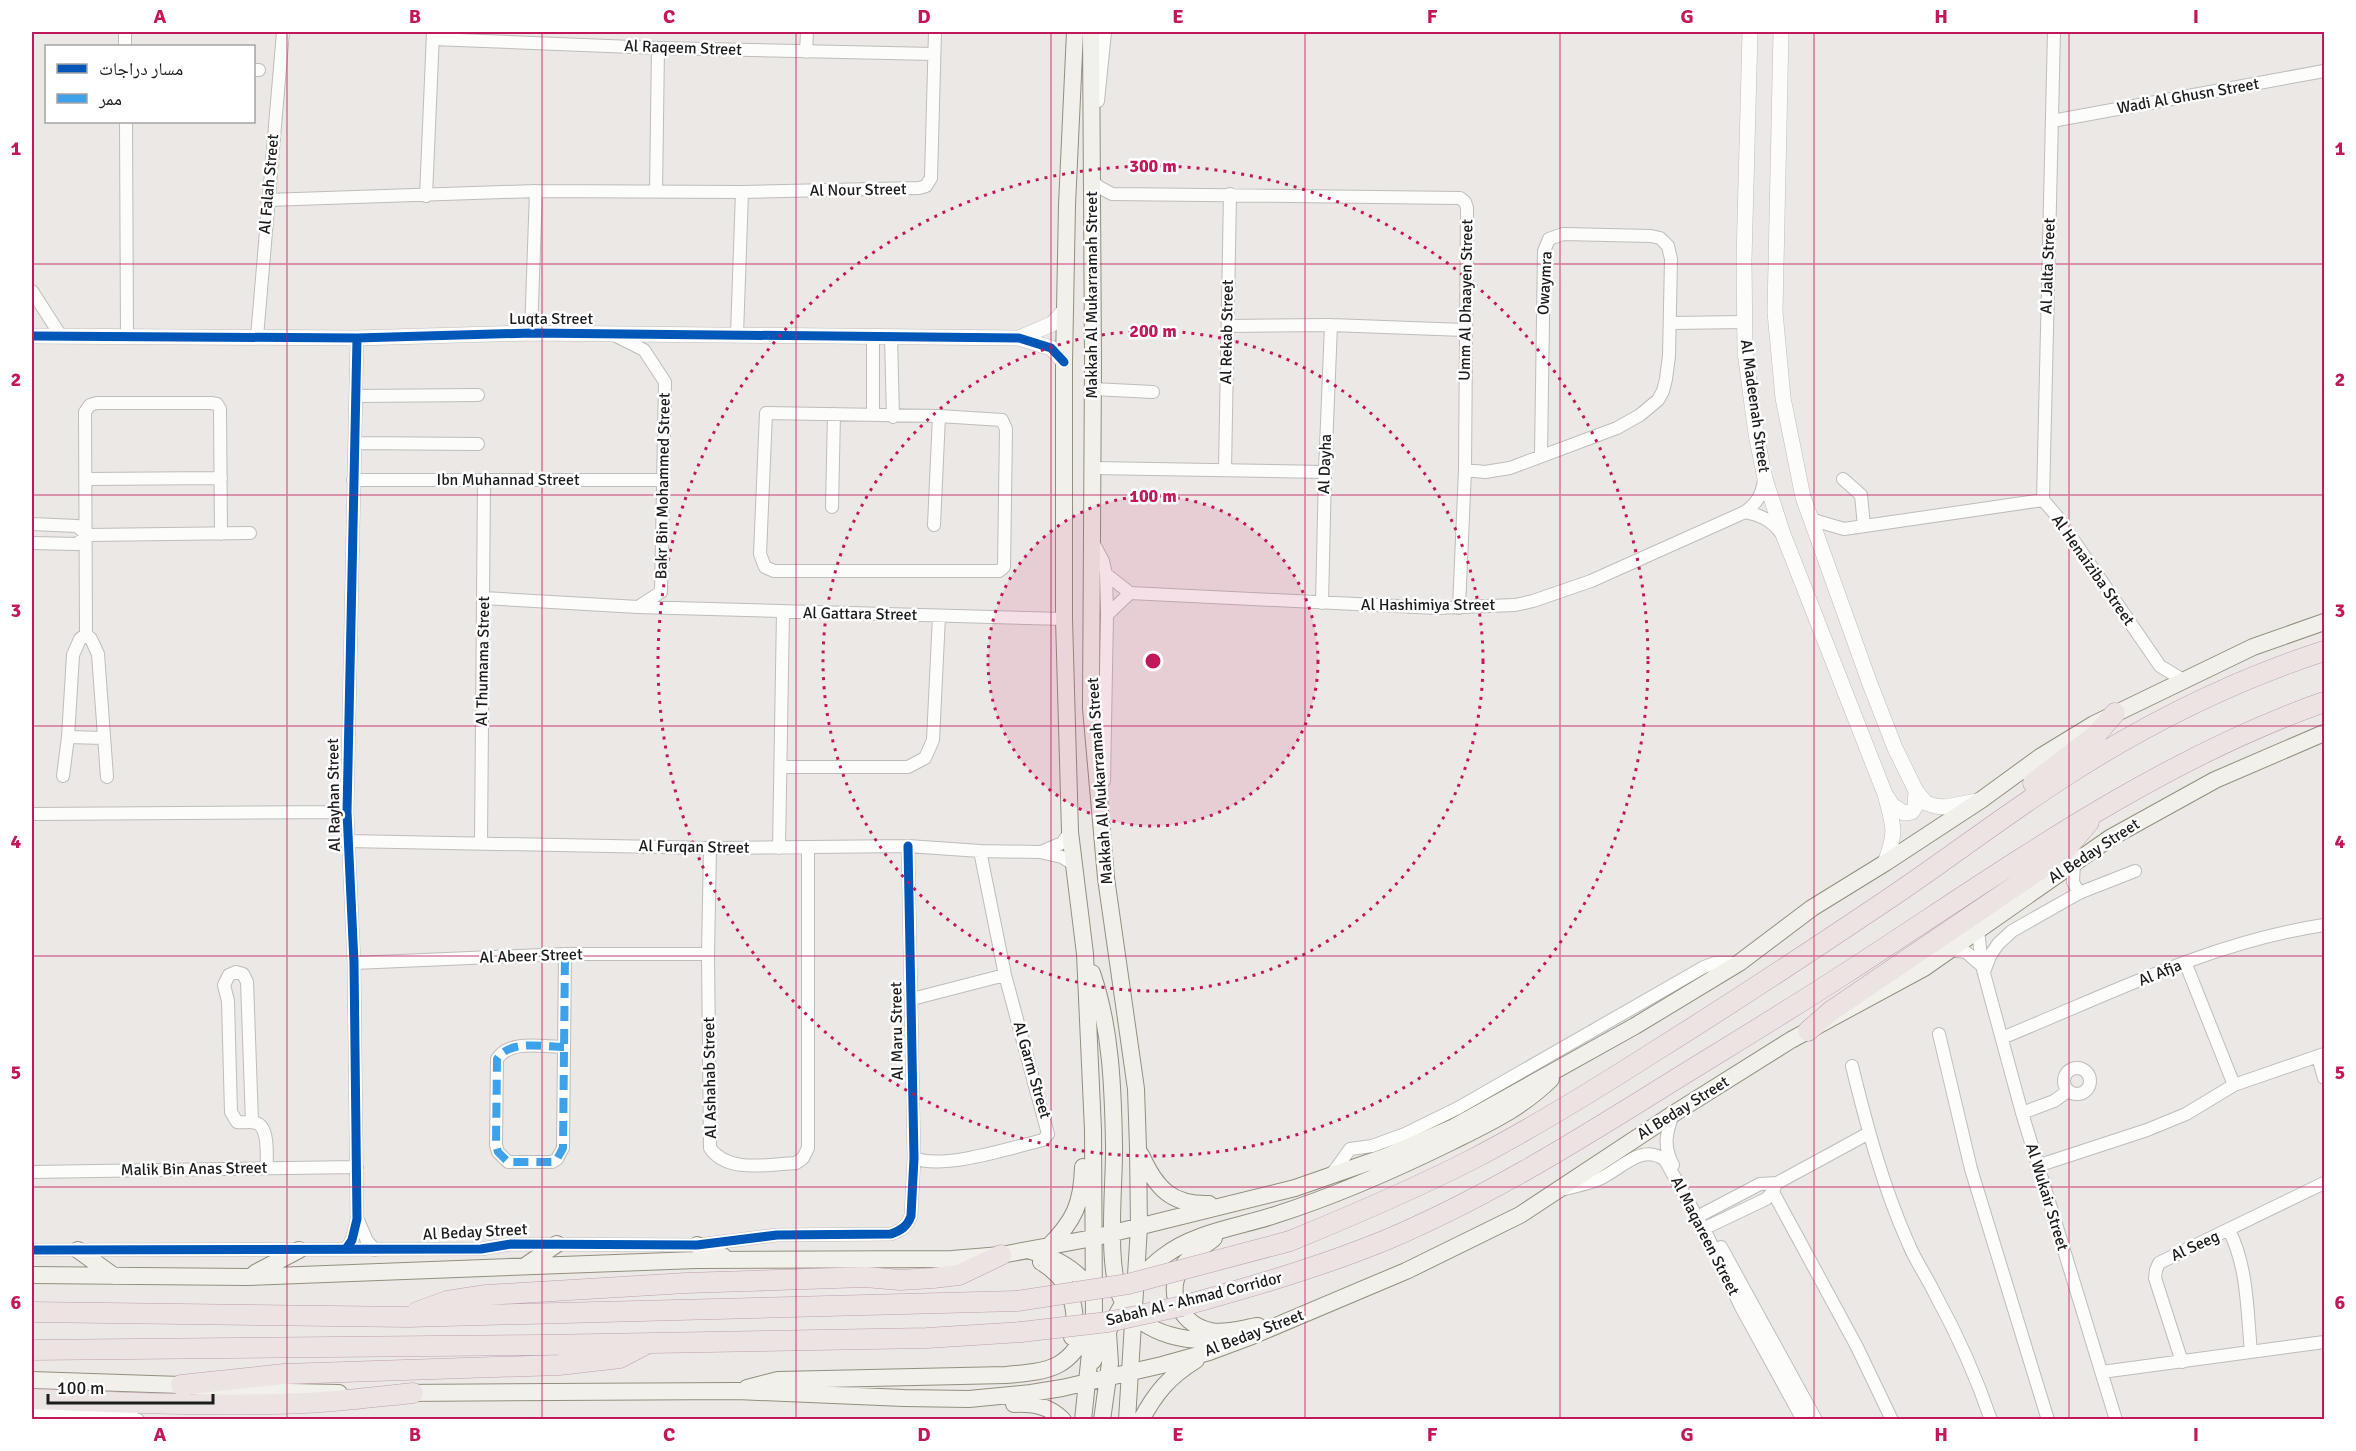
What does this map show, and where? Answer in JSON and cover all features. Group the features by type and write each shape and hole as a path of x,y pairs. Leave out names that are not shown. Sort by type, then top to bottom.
{"highway":[{"path":"32,1312 408,1317 1017,1301 1128,1284 1290,1241 1371,1208 1463,1164 1573,1103 1757,987 2060,780 2196,703 2258,674 2325,651"},
{"name":"Al Beday Street","path":"1295,1273 1384,1240 1495,1188 1582,1138 1841,977 1997,873 2169,769 2290,714 2325,702"},
{"path":"1996,825 2003,809 2012,799 2083,745 2105,726 2115,713"},
{"path":"1808,1031 1841,1004 2061,855 2092,816"},
{"path":"408,1317 428,1306 486,1295 686,1283 865,1277 900,1280 933,1278 959,1275 1001,1255"},
{"name":"Sabah Al - Ahmad Corridor","path":"648,1344 927,1338 1081,1326 1142,1315 1233,1292 1295,1273"},
{"path":"32,1350 648,1344"},
{"path":"181,1385 284,1374 560,1365 620,1358 648,1344"},
{"path":"32,1399 272,1404 336,1401 413,1393"}],"main road":[{"name":"Makkah Al Mukarramah Street","path":"1075,32 1064,362 1064,619 1070,832 1085,954 1091,1077 1096,1303 1083,1419"},
{"name":"Makkah Al Mukarramah Street","path":"1091,32 1092,542 1099,616 1091,708 1106,878 1132,1054 1138,1148 1139,1234 1136,1287 1130,1309 1131,1371 1127,1419"},
{"path":"1099,616 1106,637"},
{"path":"32,1275 247,1276 730,1259 952,1259 1001,1255 1113,1233 1139,1234 1325,1178 1387,1156 1454,1127 1635,1026 1739,963 1812,908 1981,800 2040,758 2115,713 2253,647 2325,622"},
{"name":"Al Beday Street","path":"32,1380 181,1385 255,1391 413,1393 737,1391 904,1398 999,1396 1041,1392 1088,1376 1108,1377 1209,1352 1406,1271 1493,1229 1808,1031 1909,978 2119,832 2215,780 2325,733"},
{"path":"1085,954 1100,994 1112,1078 1113,1269 1115,1281 1130,1309 1157,1330 1186,1340 1207,1341 1252,1336"},
{"path":"1136,1287 1151,1267 1178,1247 1320,1199 1410,1162 1509,1113 1541,1089 1569,1062"},
{"path":"1048,1247 1067,1228 1078,1209 1083,1184 1084,1095 1091,1077"},
{"path":"1138,1148 1157,1184 1168,1195 1184,1202 1197,1204 1242,1202"},
{"path":"1224,1230 1188,1258 1178,1272 1175,1288 1177,1304 1186,1318 1198,1328 1214,1332 1286,1322"},
{"path":"737,1391 778,1380 1006,1375 1036,1372 1062,1364 1072,1355 1083,1339 1096,1303 1115,1281 1139,1234"},
{"path":"525,1266 557,1244"},
{"path":"697,1245 730,1259"},
{"path":"78,1250 114,1276"},
{"path":"247,1276 299,1250"},
{"path":"1027,1250 1050,1257 1078,1274 1096,1303 1108,1332 1108,1377 1102,1419"},
{"path":"1001,1255 1023,1256 1044,1264 1066,1285 1075,1314 1074,1329 1066,1350 1051,1368"},
{"path":"1088,1376 1108,1332 1130,1309"},
{"path":"1141,1419 1157,1392 1168,1380 1209,1352"},
{"path":"904,1398 938,1406 1039,1404 1063,1419"}],"street":[{"name":"Al Falah Street","path":"257,337 283,32"},
{"path":"806,52 807,32"},
{"name":"Al Nour Street","path":"267,200 536,191 742,192 919,189 926,186 931,178 935,32"},
{"path":"1067,32 1066,91 1072,112"},
{"path":"1092,125 1098,100 1105,32"},
{"name":"Al Madeenah Street","path":"1750,32 1745,322 1749,382 1765,478 1783,534 1885,794 1894,829 1894,838 1885,863"},
{"name":"Al Madeenah Street","path":"1781,32 1775,312 1783,398 1803,497 1810,519 1878,705 1895,748 1916,791"},
{"name":"Al Jalta Street","path":"2043,501 2054,32"},
{"path":"426,196 433,35"},
{"name":"Al Raqeem Street","path":"433,35 658,48 934,54"},
{"path":"656,191 658,48"},
{"name":"Wadi Al Ghusn Street","path":"2052,121 2325,71"},
{"path":"126,123 128,336"},
{"path":"1091,180 1112,194 1100,203 1091,215"},
{"path":"531,333 536,191"},
{"path":"737,334 742,192"},
{"name":"Umm Al Dhaayen Street","path":"1112,194 1230,194 1463,200 1467,208 1464,330 1465,470 1459,608"},
{"name":"Al Rekab Street","path":"1225,470 1230,194"},
{"name":"Owaymra","path":"1465,470 1485,472 1510,468 1617,428 1640,415 1658,400 1666,379 1670,322 1670,250 1660,238 1563,234 1549,238 1544,251 1541,455"},
{"path":"32,291 61,336"},
{"name":"Luqta Street","path":"1019,338 1052,324 1065,310"},
{"path":"1670,322 1745,322"},
{"path":"1227,326 1331,325 1464,330"},
{"name":"Al Dayha","path":"1322,603 1331,325"},
{"name":"Luqta Street","path":"32,336 357,338 531,333 1019,338 1051,348 1064,362"},
{"name":"Bakr Bin Mohammed Street","path":"611,334 644,350 665,382 661,591 638,607"},
{"path":"873,336 873,414"},
{"path":"891,336 893,417"},
{"name":"Al Rayhan Street","path":"346,1249 352,1240 357,1219 354,963 347,812 357,338"},
{"path":"1093,389 1153,392"},
{"path":"356,396 477,395"},
{"path":"107,777 98,654 86,634 85,412 90,405 97,403 211,403 217,405 220,409 221,534"},
{"path":"766,413 873,414 893,417 939,416 1002,420 1005,424 1005,564 1002,570 774,571 765,567 760,554 766,413"},
{"path":"832,507 834,414"},
{"path":"934,525 939,416"},
{"path":"355,443 478,444"},
{"path":"1093,468 1325,471"},
{"path":"86,479 220,478"},
{"name":"Al Hashimiya Street","path":"1130,592 1459,608 1515,605 1554,595 1591,581 1745,512 1756,504 1763,492 1765,478"},
{"path":"1843,478 1861,495 1864,526"},
{"name":"Ibn Muhannad Street","path":"353,480 662,480"},
{"name":"Al Thumama Street","path":"481,843 484,480"},
{"name":"Al Henaiziba Street","path":"1810,519 1844,529 2043,501 2056,515 2160,666 2183,680"},
{"path":"1745,512 1760,515 1773,522 1783,534"},
{"path":"32,524 77,526 87,536"},
{"path":"1821,551 1830,538 1844,529"},
{"path":"32,543 77,544 87,536 250,534"},
{"path":"1092,542 1103,561 1106,574 1099,616"},
{"path":"1099,616 1130,592 1106,574"},
{"path":"484,598 783,612"},
{"name":"Al Gattara Street","path":"779,848 783,612 1064,619"},
{"path":"781,767 908,767 925,758 933,740 939,616"},
{"path":"63,776 73,655 80,639 86,634"},
{"path":"1099,815 1105,760 1106,637"},
{"path":"68,737 104,738"},
{"path":"1885,794 1892,805 1904,813 1912,812 1915,807 1916,791"},
{"path":"1916,791 1926,803 1935,806 1944,807 1981,800"},
{"path":"32,814 347,812"},
{"name":"Al Furqan Street","path":"1040,852 1062,843 1070,832"},
{"name":"Al Furqan Street","path":"348,841 710,848 908,846 1040,852 1062,857 1073,864"},
{"name":"Al Maru Street","path":"908,846 914,1158 911,1216"},
{"name":"Al Ashahab Street","path":"710,848 708,954 710,1148 715,1156 735,1165 796,1163 803,1158 808,1143 808,847"},
{"name":"Al Garm Street","path":"914,1158 924,1162 946,1161 1043,1140 1048,1134 1005,975 980,851"},
{"path":"2074,862 2076,888"},
{"path":"1950,950 1959,949 1966,952 1983,969 2003,939 2076,888 2135,871"},
{"path":"2056,875 2076,888"},
{"name":"Al Afja","path":"2002,1038 2185,962 2251,940 2325,925"},
{"name":"Al Wukair Street","path":"1978,930 1983,969 2022,1113 2116,1419"},
{"path":"564,1047 513,1047 501,1053 497,1059 496,1145 498,1152 508,1162 546,1163 557,1159 561,1154 564,1142 565,954"},
{"name":"Al Abeer Street","path":"354,963 565,954 708,954"},
{"path":"2185,962 2234,1085"},
{"path":"1325,1178 1335,1170 1350,1149 1372,1146 1405,1134 1458,1108 1704,967 1715,963 1739,963"},
{"path":"252,1122 247,982 243,974 236,972 228,975 224,985 228,1001 231,1112 237,1122 259,1124 264,1130 267,1168"},
{"path":"912,999 1005,975"},
{"path":"1939,1034 1971,1169 2048,1419"},
{"path":"2037,1166 2147,1130 2186,1114 2234,1085 2321,1055 2325,1078"},
{"path":"1852,1066 1869,1132 1894,1210 1910,1249 1973,1372 1991,1419"},
{"path":"2022,1113 2054,1101 2068,1091"},
{"name":"Al Maqareen Street","path":"1673,1114 1666,1131 1666,1151 1706,1228 1741,1307 1803,1419"},
{"path":"1706,1228 1766,1199 1775,1188 1869,1132"},
{"name":"Al Maqareen Street","path":"1553,1192 1597,1180 1637,1156 1654,1154 1668,1165 1700,1216"},
{"name":"Malik Bin Anas Street","path":"32,1172 357,1167"},
{"name":"Al Seeg","path":"2182,1362 2156,1278 2159,1263 2325,1183"},
{"path":"1700,1216 1760,1184 1775,1188 1892,1419"},
{"name":"Al Beday Street","path":"32,1250 375,1250 481,1249 511,1244 697,1245 777,1235 891,1234 902,1230 911,1216"},
{"name":"Al Rayhan Street","path":"357,1219 367,1241 375,1250"},
{"name":"Al Maqareen Street","path":"1706,1228 1816,1419"},
{"path":"2229,1230 2237,1246 2242,1266 2251,1352"},
{"path":"2102,1372 2325,1342"},
{"path":"32,1415 134,1418"}],"marked path":[{"path":"564,1047 518,1046 503,1053 497,1059 496,1145 498,1152 508,1162 552,1162 557,1159 563,1148 565,954"}],"cycle path":[{"path":"32,336 357,338 531,333 1019,338 1051,348 1064,362"},
{"path":"346,1249 352,1240 357,1219 354,963 347,812 357,338"},
{"path":"32,1250 481,1249 511,1244 697,1245 777,1235 891,1234 898,1231 906,1225 911,1216 914,1158 908,846"}]}
